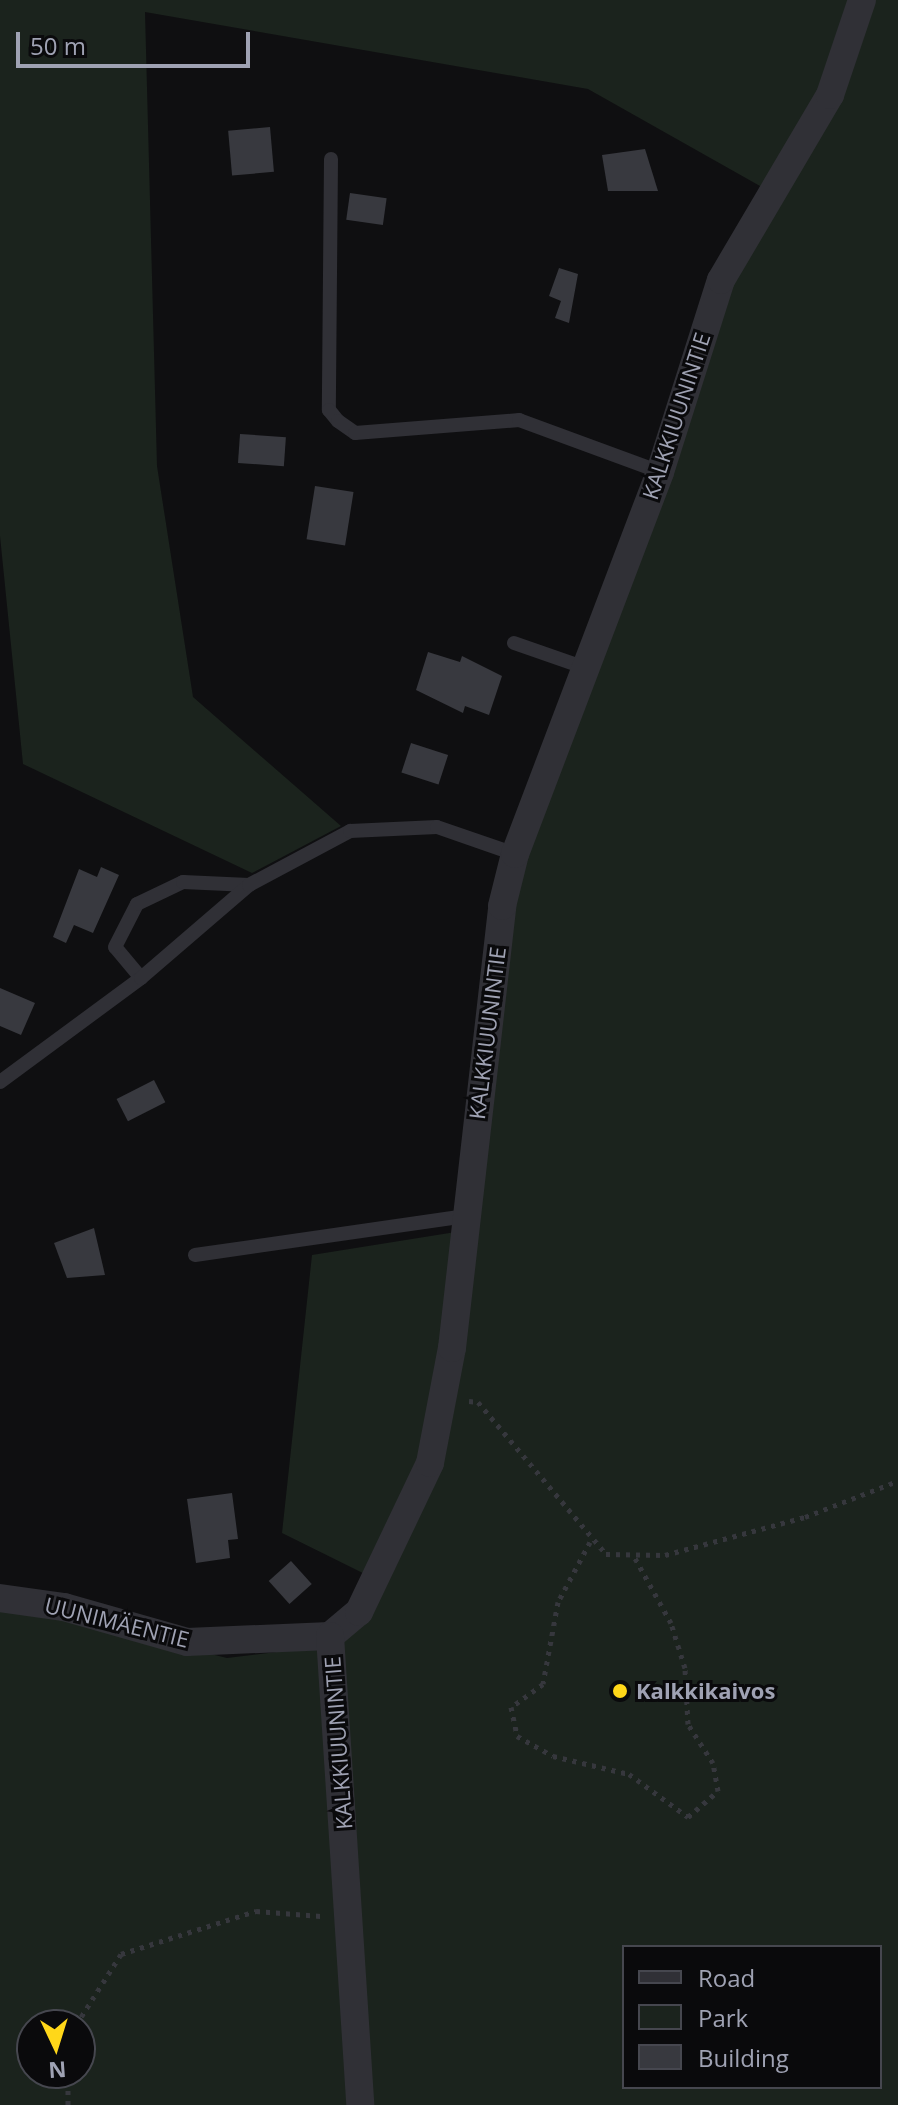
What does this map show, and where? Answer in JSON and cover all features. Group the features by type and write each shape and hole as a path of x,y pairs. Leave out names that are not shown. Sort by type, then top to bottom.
{"street":[{"name":"KALKKIUUNINTIE","path":"360,2105 330,1636 359,1612 430,1463 452,1348 464,1216 502,906 515,854 583,667 660,472 721,280 830,95 862,0"},
{"name":"UUNIMÄENTIE","path":"0,1598 64,1607 187,1642 330,1636"}],"lane":[{"path":"331,159 329,410 338,421 355,433 519,420 660,472"},
{"path":"514,643 583,667"},
{"path":"0,1082 141,978 249,885 350,831 393,825 437,827 515,854"},
{"path":"141,978 115,947 137,904 183,882 249,885"},
{"path":"195,1255 464,1216"}],"path":[{"path":"460,1400 478,1402 590,1542 606,1554 635,1558 805,1517 898,1481"},
{"path":"590,1542 558,1602 543,1684 511,1707 517,1736 553,1756 629,1774 688,1817 718,1791 713,1763 688,1724 685,1668 671,1623 635,1558"},
{"path":"86,2009 121,1954 256,1911 350,1918"}],"green space":[{"path":"0,0 898,0 898,2105 0,2105 0,1609 45,1613 227,1658 342,1644 385,1584 282,1533 312,1255 462,1231 510,853 760,186 588,89 145,12 157,466 193,697 341,826 252,873 23,764 0,536"}],"building":[{"path":"270,127 274,172 232,175 228,131"},
{"path":"645,149 658,191 608,191 602,155"},
{"path":"350,193 387,198 383,225 346,220"},
{"path":"559,268 578,274 569,323 555,318 561,301 549,296"},
{"path":"240,434 286,437 284,466 238,463"},
{"path":"315,486 354,492 345,545 307,539"},
{"path":"428,652 460,662 462,656 502,676 489,715 465,706 463,713 416,690"},
{"path":"411,743 448,755 439,785 401,772"},
{"path":"101,867 119,875 93,933 74,925 66,943 53,937 79,869 97,877"},
{"path":"0,988 35,1003 21,1035 0,1026"},
{"path":"154,1080 165,1102 128,1121 117,1099"},
{"path":"94,1228 105,1275 67,1278 54,1243"},
{"path":"232,1493 238,1539 228,1540 230,1558 196,1563 187,1499"},
{"path":"291,1561 312,1584 289,1604 269,1581"}],"place":[{"name":"Kalkkikaivos","path":"620,1691"}]}
